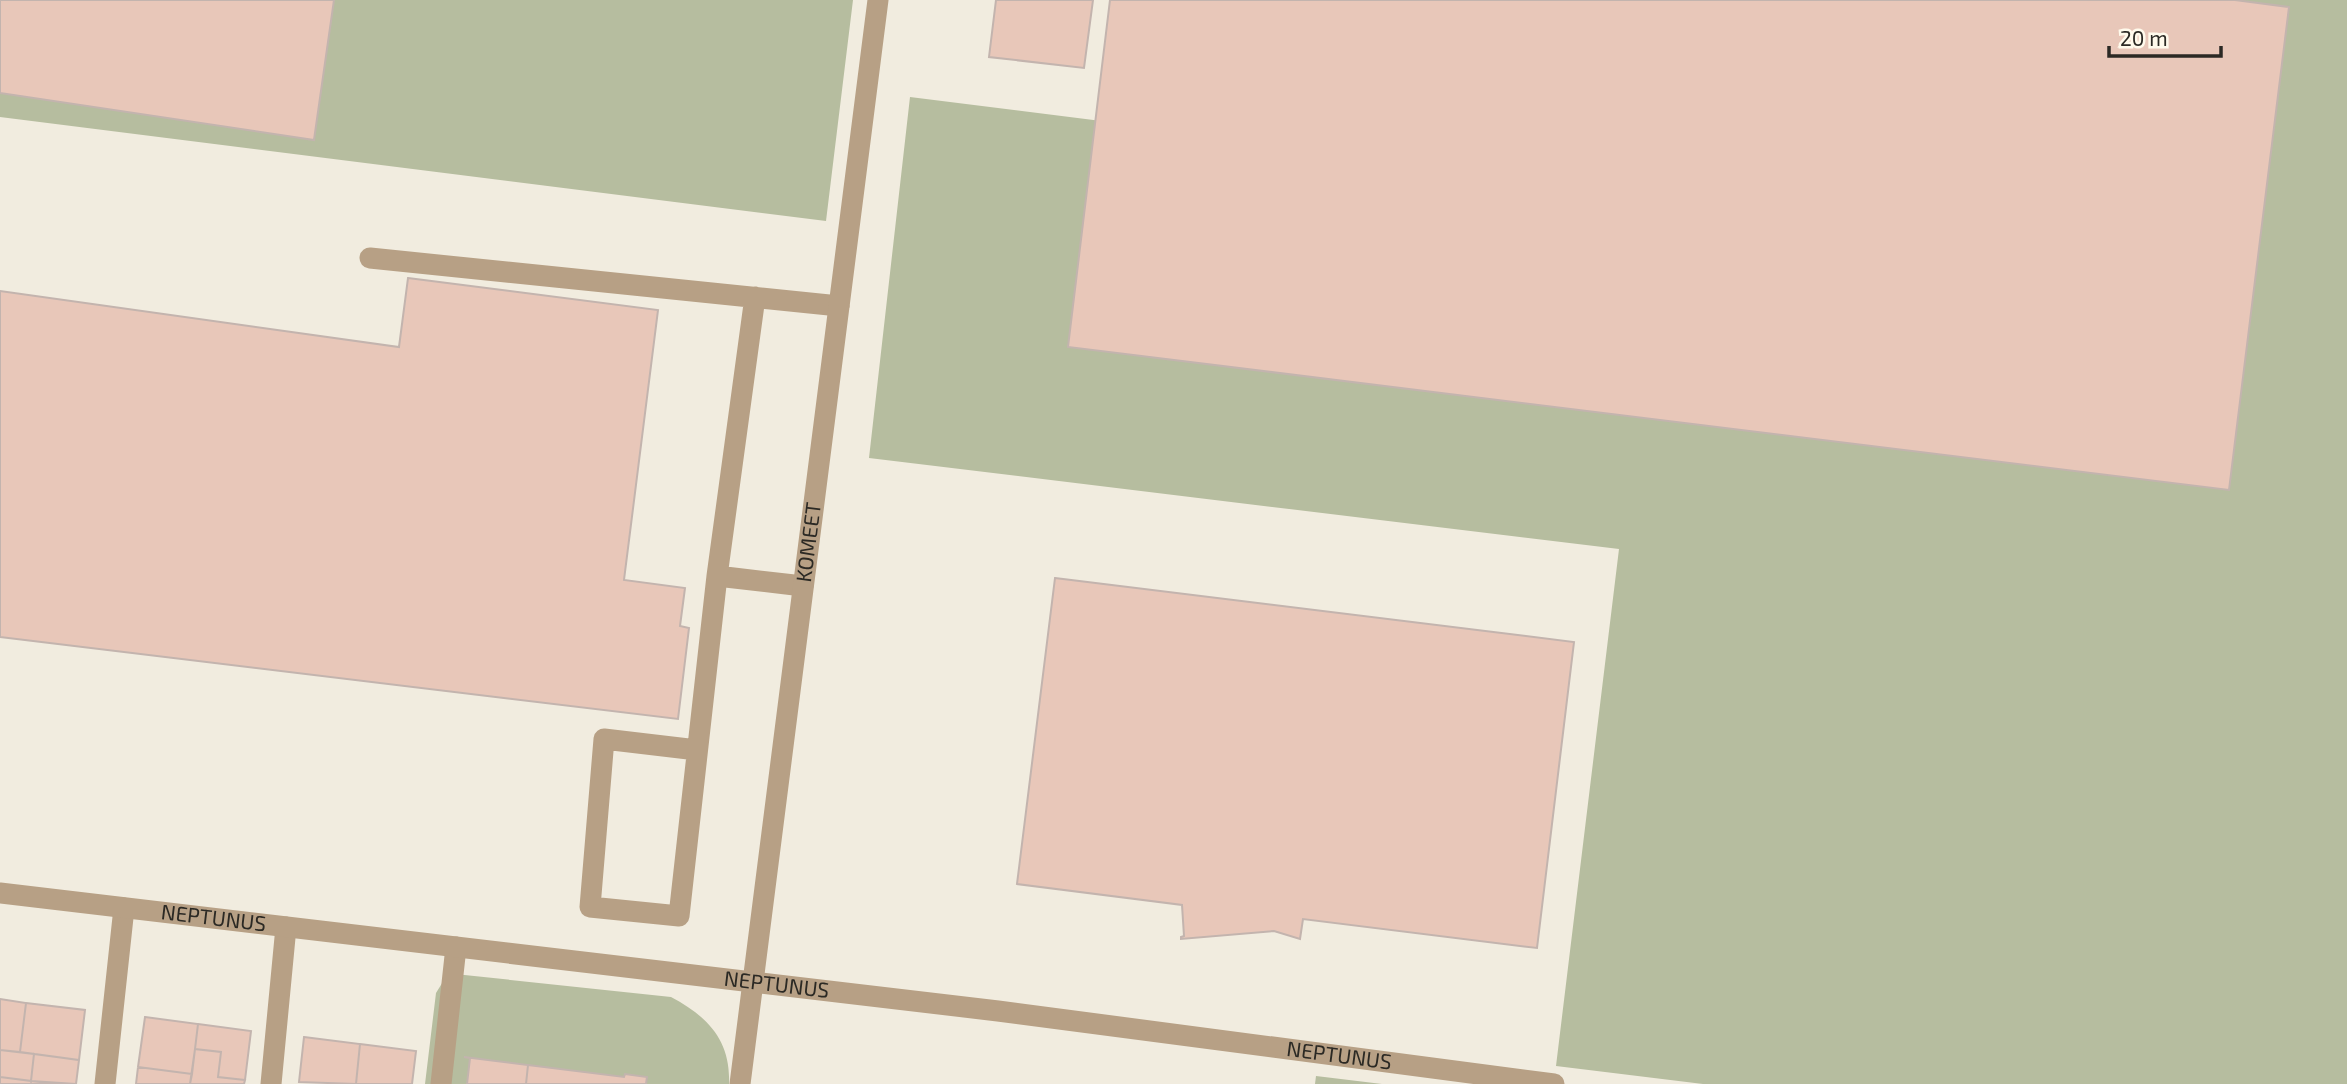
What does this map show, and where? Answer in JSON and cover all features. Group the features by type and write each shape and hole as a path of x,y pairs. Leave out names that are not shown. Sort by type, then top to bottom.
{"street":[{"name":"KOMEET","path":"740,1084 878,0"},
{"path":"370,258 839,306"},
{"path":"697,750 604,739 590,907 679,916 717,576 755,297"},
{"path":"717,576 803,586"},
{"name":"NEPTUNUS","path":"0,893 998,1011 1554,1084"},
{"path":"105,1084 124,908"},
{"path":"271,1084 286,927"},
{"path":"440,1084 456,947"}],"green space":[{"path":"0,0 853,0 826,221 0,117"},
{"path":"2110,0 2347,0 2347,1084 1703,1084 1556,1066 1619,549 869,458 910,97 2079,244"},
{"path":"455,974 671,997 696,1012 714,1031 726,1055 729,1084 425,1084 436,993 444,980"},
{"path":"1316,1076 1382,1084 1315,1084"}],"building":[{"path":"0,0 334,0 314,140 0,93"},
{"path":"996,0 1093,0 1084,68 989,57"},
{"path":"1110,0 2235,0 2289,7 2229,490 1068,347"},
{"path":"408,278 658,310 624,580 685,588 680,626 689,628 678,719 0,637 0,291 399,347"},
{"path":"1055,578 1574,642 1537,948 1303,919 1300,939 1274,931 1181,939 1184,936 1182,905 1017,884"},
{"path":"0,999 26,1003 20,1052 0,1050"},
{"path":"26,1003 85,1010 79,1060 20,1052"},
{"path":"145,1017 198,1024 192,1074 138,1067"},
{"path":"198,1024 251,1031 245,1080 218,1077 221,1052 195,1049"},
{"path":"304,1037 360,1044 356,1084 299,1082"},
{"path":"360,1044 416,1051 412,1084 356,1084"},
{"path":"195,1049 221,1052 218,1077 245,1080 244,1084 190,1084"},
{"path":"0,1050 34,1054 31,1081 0,1077"},
{"path":"34,1054 79,1060 76,1084 31,1081"},
{"path":"464,1057 528,1065 526,1084 467,1084 470,1058"},
{"path":"528,1065 624,1077 625,1074 647,1077 646,1084 526,1084"},
{"path":"138,1067 192,1074 190,1084 136,1084"},
{"path":"0,1077 31,1081 31,1084 0,1084"},
{"path":"31,1081 58,1084 31,1084"}]}
